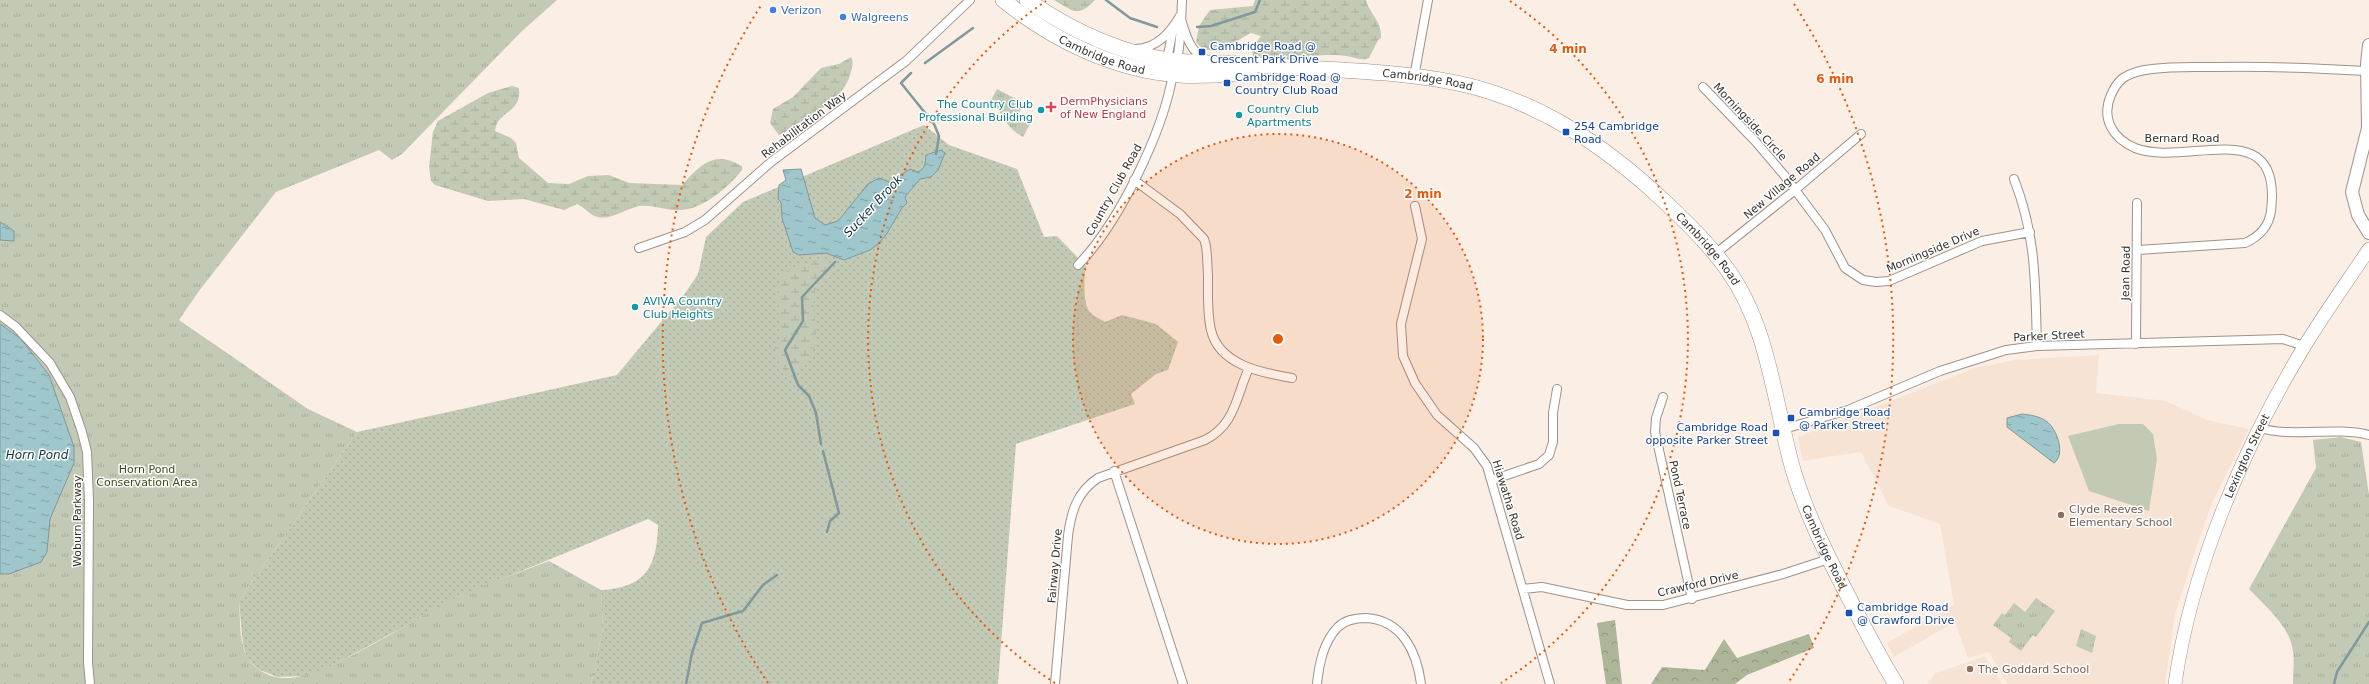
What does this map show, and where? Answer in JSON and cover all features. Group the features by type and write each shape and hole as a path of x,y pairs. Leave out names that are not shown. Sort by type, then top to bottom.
{"highway":[{"name":"Cambridge Road","path":"1003,0 1044,30 1086,52 1136,68 1215,63 1414,76 1458,83 1498,94 1536,109 1571,128 1597,145 1637,177 1685,221 1715,254 1739,288 1756,326 1773,382 1800,491 1829,559 1872,642 1896,684"},
{"name":"Cambridge Road","path":"1027,0 1078,31 1111,45 1172,65 1219,75 1285,68"}],"main road":[{"name":"Lexington Street","path":"2175,684 2188,620 2203,568 2227,499 2259,428 2304,346 2369,249"}],"street":[{"name":"Rehabilitation Way","path":"639,248 685,232 705,220 771,162 906,61 970,0"},
{"path":"1172,65 1180,42 1180,16 1182,0"},
{"path":"1414,76 1428,0"},
{"path":"1111,45 1145,49 1163,38 1174,26 1180,16"},
{"path":"1180,16 1194,50 1205,59 1215,63"},
{"path":"1172,65 1174,26"},
{"path":"2369,45 2367,71 2368,128 2352,192 2358,215 2369,234"},
{"name":"Country Club Road","path":"1078,265 1101,238 1134,180 1157,130 1172,65"},
{"name":"Bernard Road","path":"2138,250 2245,243 2256,237 2266,224 2270,213 2271,194 2264,164 2257,157 2246,152 2232,150 2152,152 2136,148 2124,142 2111,129 2107,118 2109,101 2121,80 2138,71 2167,67 2288,67 2367,71"},
{"name":"Morningside Circle","path":"1703,87 1756,142 1795,190"},
{"name":"New Village Road","path":"1715,254 1795,190 1861,134"},
{"path":"2014,179 2030,232 2034,259 2037,346"},
{"path":"1134,180 1184,218 1203,237 1206,244 1212,333 1225,353 1249,368 1267,374 1292,378"},
{"name":"Morningside Drive","path":"1795,190 1825,230 1845,268 1855,276 1872,282 1893,279 1992,237 2030,232"},
{"name":"Jean Road","path":"2136,344 2138,250 2137,203"},
{"name":"Hiawatha Road","path":"1415,206 1422,239 1401,324 1403,356 1412,376 1441,419 1480,454 1487,466 1550,684"},
{"name":"Woburn Parkway","path":"0,315 16,327 50,364 70,397 87,452 89,501 88,662 90,684"},
{"name":"Parker Street","path":"1784,430 1848,410 1940,371 1976,358 2006,350 2037,346 2283,339 2304,346"},
{"name":"Fairway Drive","path":"1055,684 1071,516 1078,499 1089,485 1098,478 1114,471 1205,440 1220,431 1234,413 1249,368"},
{"path":"1492,480 1539,464 1549,455 1553,445 1553,413 1557,389"},
{"name":"Pond Terrace","path":"1663,397 1656,418 1655,432 1692,599"},
{"path":"2259,428 2282,434 2345,432 2369,435"},
{"path":"1114,471 1183,684"},
{"name":"Crawford Drive","path":"1523,589 1544,587 1639,606 1663,605 1692,599 1783,574 1829,559"},
{"path":"1317,684 1322,655 1334,632 1350,620 1363,618 1386,622 1399,631 1415,657 1421,684"}],"shaded area":[{"name":"Clyde Reeves Elementary School","path":"2099,355 2096,393 2166,401 2207,420 2249,429 2212,503 2199,539 2175,614 2165,684 2007,684 1989,652 1968,658 1955,622 1894,657 1887,643 1954,605 1940,524 1889,506 1861,452 1803,461 1798,437 1975,368 2015,360"},
{"name":"The Goddard School","path":"1985,656 2002,684 1927,684 1936,673"}],"green space":[{"name":"Horn Pond Conservation Area","path":"0,0 557,0 521,32 402,154 392,160 379,150 276,192 199,291 179,320 308,409 357,432 239,601 241,638 246,656 251,663 264,673 283,678 301,676 322,669 346,659 458,597 549,561 601,590 603,628 591,684 0,684"},
{"path":"1054,0 1095,0 1084,9 1075,11"},
{"path":"1255,0 1366,0 1380,27 1381,38 1378,40 1369,58 1360,59 1331,55 1273,61 1266,61 1253,56 1252,49 1261,36 1251,33 1231,45 1216,50 1202,48 1196,42 1199,26 1210,10 1253,6"},
{"path":"851,57 853,62 851,72 847,83 840,93 823,108 783,134 779,135 770,123 773,109 793,97 821,68 839,64"},
{"path":"512,86 519,88 517,103 500,119 495,131 511,138 516,143 519,158 548,183 569,184 588,176 609,175 629,183 682,185 702,165 716,159 732,161 742,166 742,170 723,190 698,206 689,209 670,210 650,206 639,206 613,216 603,218 592,215 577,204 564,210 524,199 488,201 435,185 431,181 429,167 433,132 438,121 488,93"},
{"path":"997,89 1024,103 1017,117 1030,124 1023,137 1013,130 991,100"},
{"path":"924,125 949,145 1017,169 1044,237 1057,236 1086,266 1084,282 1085,296 1087,307 1092,314 1105,322 1122,315 1156,324 1178,342 1168,370 1156,374 1131,394 1135,404 1016,444 998,684 591,684 603,628 601,590 629,585 639,579 646,572 655,552 658,525 648,519 458,597 321,671 304,676 277,677 258,669 247,658 243,645 239,601 357,432 617,375 686,292 698,274 706,237 743,202"},
{"path":"822,261 829,263 833,267 821,279 814,296 816,339 813,351 793,378 791,378 782,368 775,347 781,332 777,306 778,284 787,272 794,268"},
{"path":"2119,424 2143,424 2153,434 2157,459 2149,511 2089,491 2068,436"},
{"path":"2341,437 2361,442 2369,495 2369,684 2293,684 2294,665 2292,646 2289,638 2274,615 2249,589 2316,468 2313,440"},
{"path":"2036,598 2055,611 2036,637 2033,635 2021,651 2009,642 2011,638 1993,625 2002,613 2005,615 2014,603 2025,612"},
{"path":"1615,620 1622,684 1606,684 1597,623"},
{"path":"2081,629 2096,636 2092,653 2076,646"},
{"path":"1809,634 1814,648 1747,675 1735,684 1651,684 1662,667 1705,670 1724,639 1737,658"}],"water":[{"path":"941,150 945,153 938,170 931,177 920,179 905,197 907,203 902,208 886,235 870,250 844,260 826,253 799,255 793,252 782,218 781,202 778,199 779,185 786,180 783,170 801,169 815,218 825,225 838,221 868,184 879,178 890,182 910,169 917,172 920,171 924,165 926,155"},
{"path":"0,222 14,231 14,241 0,240"},
{"name":"Horn Pond","path":"0,324 21,339 49,375 74,447 74,463 50,519 47,552 41,562 9,574 0,574"},
{"path":"2022,414 2043,419 2054,429 2060,448 2058,459 2054,463 2007,427 2007,418"}],"waterway":[{"name":"Sucker Brook","path":"1106,0 1130,18 1157,27"},
{"name":"Sucker Brook","path":"1197,27 1211,26 1255,12 1260,0"},
{"name":"Sucker Brook","path":"925,63 973,28"},
{"name":"Sucker Brook","path":"911,73 901,83 934,124 939,136 936,154"},
{"name":"Sucker Brook","path":"821,444 816,413 809,396 798,385 785,350 803,321 802,297 835,262"},
{"name":"Sucker Brook","path":"823,451 839,513 830,521 827,532"},
{"name":"Sucker Brook","path":"686,684 692,653 702,623 743,611 763,585 777,575"},
{"path":"2334,684 2337,672 2369,622"}],"place":[{"name":"Verizon","path":"773,10"},
{"name":"Walgreens","path":"843,17"},
{"name":"Cambridge Road @ Crescent Park Drive","path":"1202,52"},
{"name":"Cambridge Road @ Country Club Road","path":"1227,83"},
{"name":"DermPhysicians of New England","path":"1051,107"},
{"name":"The Country Club Professional Building","path":"1041,110"},
{"name":"Country Club Apartments","path":"1239,115"},
{"name":"254 Cambridge Road","path":"1566,132"},
{"name":"AVIVA Country Club Heights","path":"635,307"},
{"name":"Cambridge Road @ Parker Street","path":"1791,418"},
{"name":"Cambridge Road opposite Parker Street","path":"1776,433"},
{"name":"Clyde Reeves Elementary School","path":"2061,515"},
{"name":"Cambridge Road @ Crawford Drive","path":"1849,613"},
{"name":"The Goddard School","path":"1970,669"}]}
